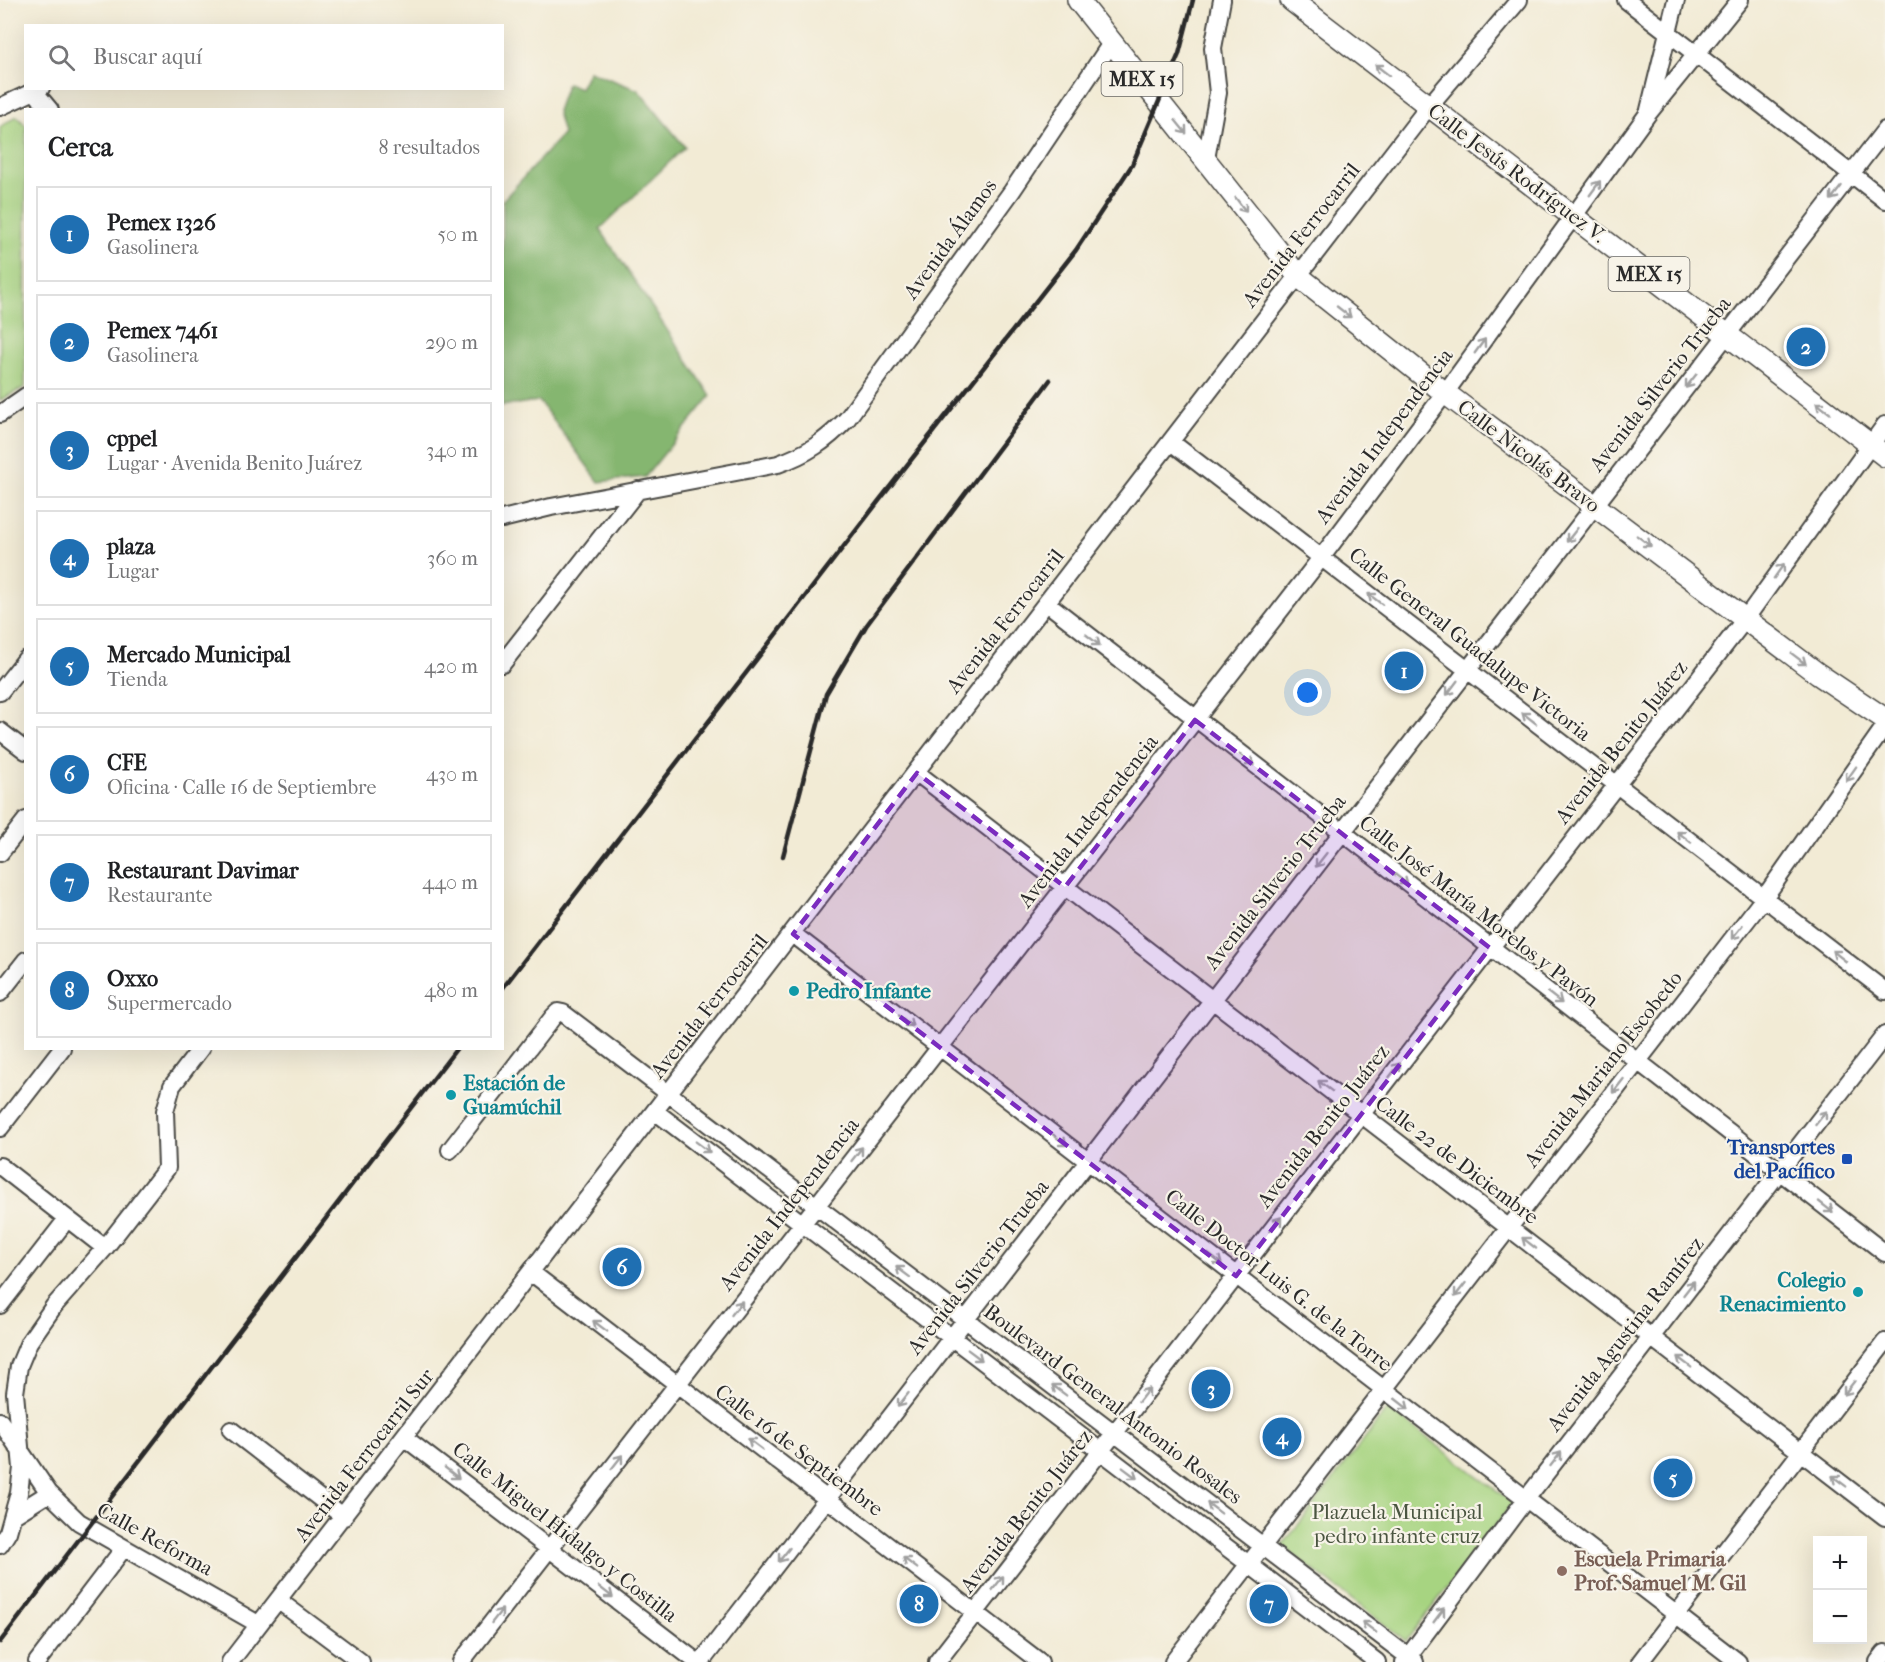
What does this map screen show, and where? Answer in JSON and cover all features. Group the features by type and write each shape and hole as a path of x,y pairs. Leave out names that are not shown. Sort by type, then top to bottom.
{"main road":[{"name":"MEX 15","path":"1078,0 1206,159"},
{"name":"Calle Jesús Rodríguez V.","path":"1291,0 1877,450"},
{"name":"Calle Nicolás Bravo","path":"1206,159 1298,276 1445,393 1818,674 1885,719"}],"street":[{"path":"1206,159 1218,93 1213,48 1222,0"},
{"name":"Avenida Ferrocarril","path":"532,1274 1429,106 1519,0"},
{"path":"1626,0 1885,200"},
{"path":"1647,116 1676,0"},
{"name":"Avenida Independencia","path":"461,1662 1321,558 1445,393 1647,116 1740,0"},
{"name":"Avenida Álamos","path":"504,519 551,507 778,464 810,451 831,437 848,419 1012,191 1112,42"},
{"path":"0,107 38,90 49,108"},
{"name":"Avenida Silverio Trueba","path":"699,1662 1885,130"},
{"path":"0,414 24,397"},
{"name":"Avenida Benito Juárez","path":"937,1662 1877,450 1885,425"},
{"name":"Calle General Guadalupe Victoria","path":"1171,442 1885,991"},
{"path":"504,661 638,490"},
{"name":"Calle José María Morelos y Pavón","path":"1047,603 1885,1253"},
{"path":"0,692 24,662"},
{"name":"Avenida Mariano Escobedo","path":"1173,1662 1764,898 1885,726"},
{"path":"0,731 24,749"},
{"name":"Calle 22 de Diciembre","path":"917,773 1885,1516"},
{"path":"0,853 24,823"},
{"name":"Calle Doctor Luis G. de la Torre","path":"793,934 1738,1662"},
{"path":"0,993 24,963"},
{"name":"Boulevard General Antonio Rosales","path":"450,1150 558,1012 563,1013 1263,1546 1409,1660"},
{"name":"Avenida Agustina Ramírez","path":"1409,1660 1526,1499 1885,1035"},
{"path":"0,1128 60,1050"},
{"path":"0,1545 14,1515 22,1468 15,1393 19,1366 28,1342 54,1306 105,1248 167,1168 165,1111 172,1086 199,1050"},
{"name":"Boulevard General Antonio Rosales","path":"656,1112 1377,1662"},
{"path":"0,1166 105,1248"},
{"path":"0,1305 67,1219"},
{"name":"Calle 16 de Septiembre","path":"532,1274 1040,1662"},
{"name":"Avenida Ferrocarril Sur","path":"230,1662 258,1624 279,1602 532,1274"},
{"path":"1640,1662 1885,1342"},
{"name":"Calle Reforma","path":"0,1421 49,1493 87,1529 258,1624"},
{"path":"231,1430 344,1517"},
{"name":"Calle Miguel Hidalgo y Costilla","path":"405,1438 699,1662"},
{"path":"14,1515 49,1493"},
{"path":"37,1662 124,1548"},
{"path":"279,1602 361,1662"},
{"path":"1878,1662 1885,1653"}],"highlighted area":[{"path":"1195,720 1490,948 1236,1276 793,934 917,773 1065,887"}],"green space":[{"path":"589,71 638,90 685,147 600,229 711,396 645,477 599,482 539,401 504,406 504,199 563,134 557,111 567,83 580,88"},
{"path":"17,116 24,124 24,388 0,400 0,127"},
{"name":"Plazuela Municipal pedro infante cruz","path":"1388,1408 1513,1503 1406,1641 1282,1546"}],"railway":[{"path":"504,986 1076,250 1132,165 1179,54 1193,0"},
{"path":"783,856 826,694 866,626 1050,380"},
{"path":"0,1642 455,1050"}],"place":[{"name":"Pemex 7461","path":"1806,347"},
{"name":"Pemex 1326","path":"1404,671"},
{"name":"Pedro Infante","path":"794,991"},
{"name":"Estación de Guamúchil","path":"451,1095"},
{"name":"Transportes del Pacífico","path":"1847,1159"},
{"name":"CFE","path":"622,1267"},
{"name":"Colegio Renacimiento","path":"1858,1292"},
{"name":"cppel","path":"1211,1389"},
{"name":"plaza","path":"1282,1437"},
{"name":"Mercado Municipal","path":"1673,1478"},
{"name":"Escuela Primaria Prof. Samuel M. Gil","path":"1562,1571"},
{"name":"Oxxo","path":"919,1604"},
{"name":"Restaurant Davimar","path":"1269,1604"}]}
